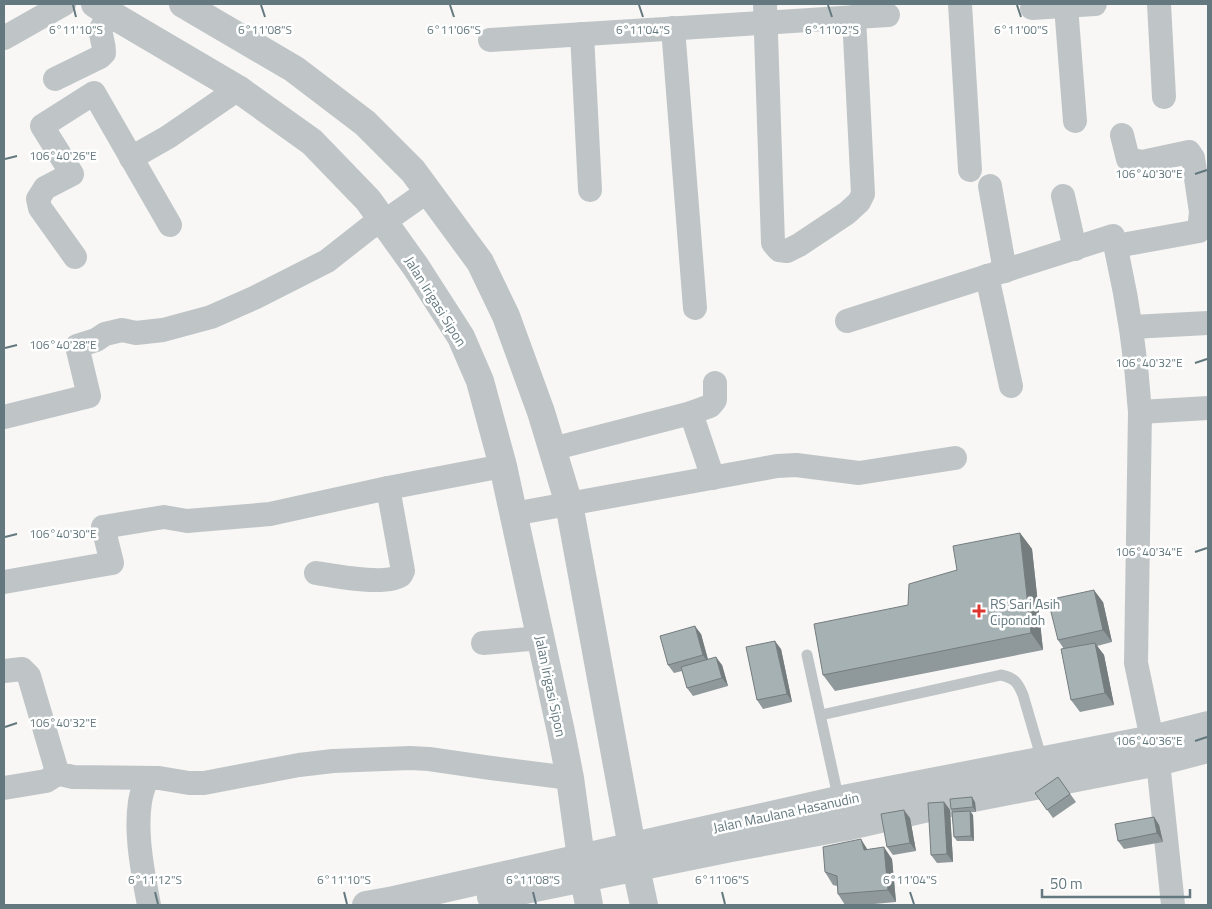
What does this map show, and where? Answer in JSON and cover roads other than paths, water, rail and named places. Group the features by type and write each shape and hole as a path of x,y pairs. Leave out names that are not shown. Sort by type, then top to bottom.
{"street":[{"path":"4,38 64,4"},
{"path":"183,4 294,69 365,123 414,171 424,194 480,262 501,307 541,412 567,504 620,784 630,852 644,905"},
{"path":"960,4 970,170"},
{"path":"1032,8 1094,4"},
{"path":"1158,4 1164,97"},
{"path":"1066,6 1075,121"},
{"path":"55,80 100,57 104,53 100,32 105,10"},
{"name":"Jalan Irigasi Sipon","path":"105,10 238,89 312,142 387,219 461,337 480,381 516,513 586,863 588,905"},
{"path":"765,13 773,243 779,250 787,250 799,245 847,214 860,202 863,194 854,17"},
{"path":"490,40 673,28 765,13 854,17 888,15"},
{"path":"673,28 695,308"},
{"path":"582,34 590,190"},
{"path":"131,158 168,137 238,89"},
{"path":"75,257 40,208 38,199 44,188 72,174 42,126 94,93 170,225"},
{"path":"1116,246 1199,231 1201,212 1193,158 1189,152 1142,162 1128,159 1122,135"},
{"path":"990,186 996,274 1011,386"},
{"path":"4,417 89,396 76,346 96,340 105,334 122,330 136,333 163,330 211,317 254,298 327,261 369,228 387,219 424,194"},
{"path":"1063,196 1075,249"},
{"path":"847,321 1114,236 1132,327 1140,412 1136,663 1152,736 1173,905"},
{"path":"1132,327 1208,323"},
{"path":"552,450 691,413 710,406 715,400 715,383"},
{"path":"1140,412 1208,408"},
{"path":"691,413 713,478"},
{"path":"516,513 777,466 796,465 858,473 955,458"},
{"path":"4,582 112,563 103,527 164,516 187,520 270,514 388,488 503,466"},
{"path":"316,573 372,579 390,579 402,575 402,564 388,488"},
{"path":"482,643 541,638"},
{"path":"4,670 22,669 29,676 54,763 59,773 73,777 159,778 204,784 299,765 333,761 410,758 491,768 571,788"},
{"name":"Jalan Maulana Hasanudin","path":"630,852 731,848 845,827 902,801 1042,760 1208,725"},
{"name":"Jalan Maulana Hasanudin","path":"450,905 586,863 837,794 902,801 963,800 1152,736 1208,749"},
{"path":"4,788 46,781 59,773"},
{"path":"146,779 140,801 139,821 147,895"},
{"name":"Jalan Maulana Hasanudin","path":"366,905 586,863"}],"lane":[{"path":"807,655 845,827"},
{"path":"821,715 1001,675 1011,677 1019,686 1042,760"}],"place":[{"name":"RS Sari Asih Cipondoh","path":"979,611"}]}
